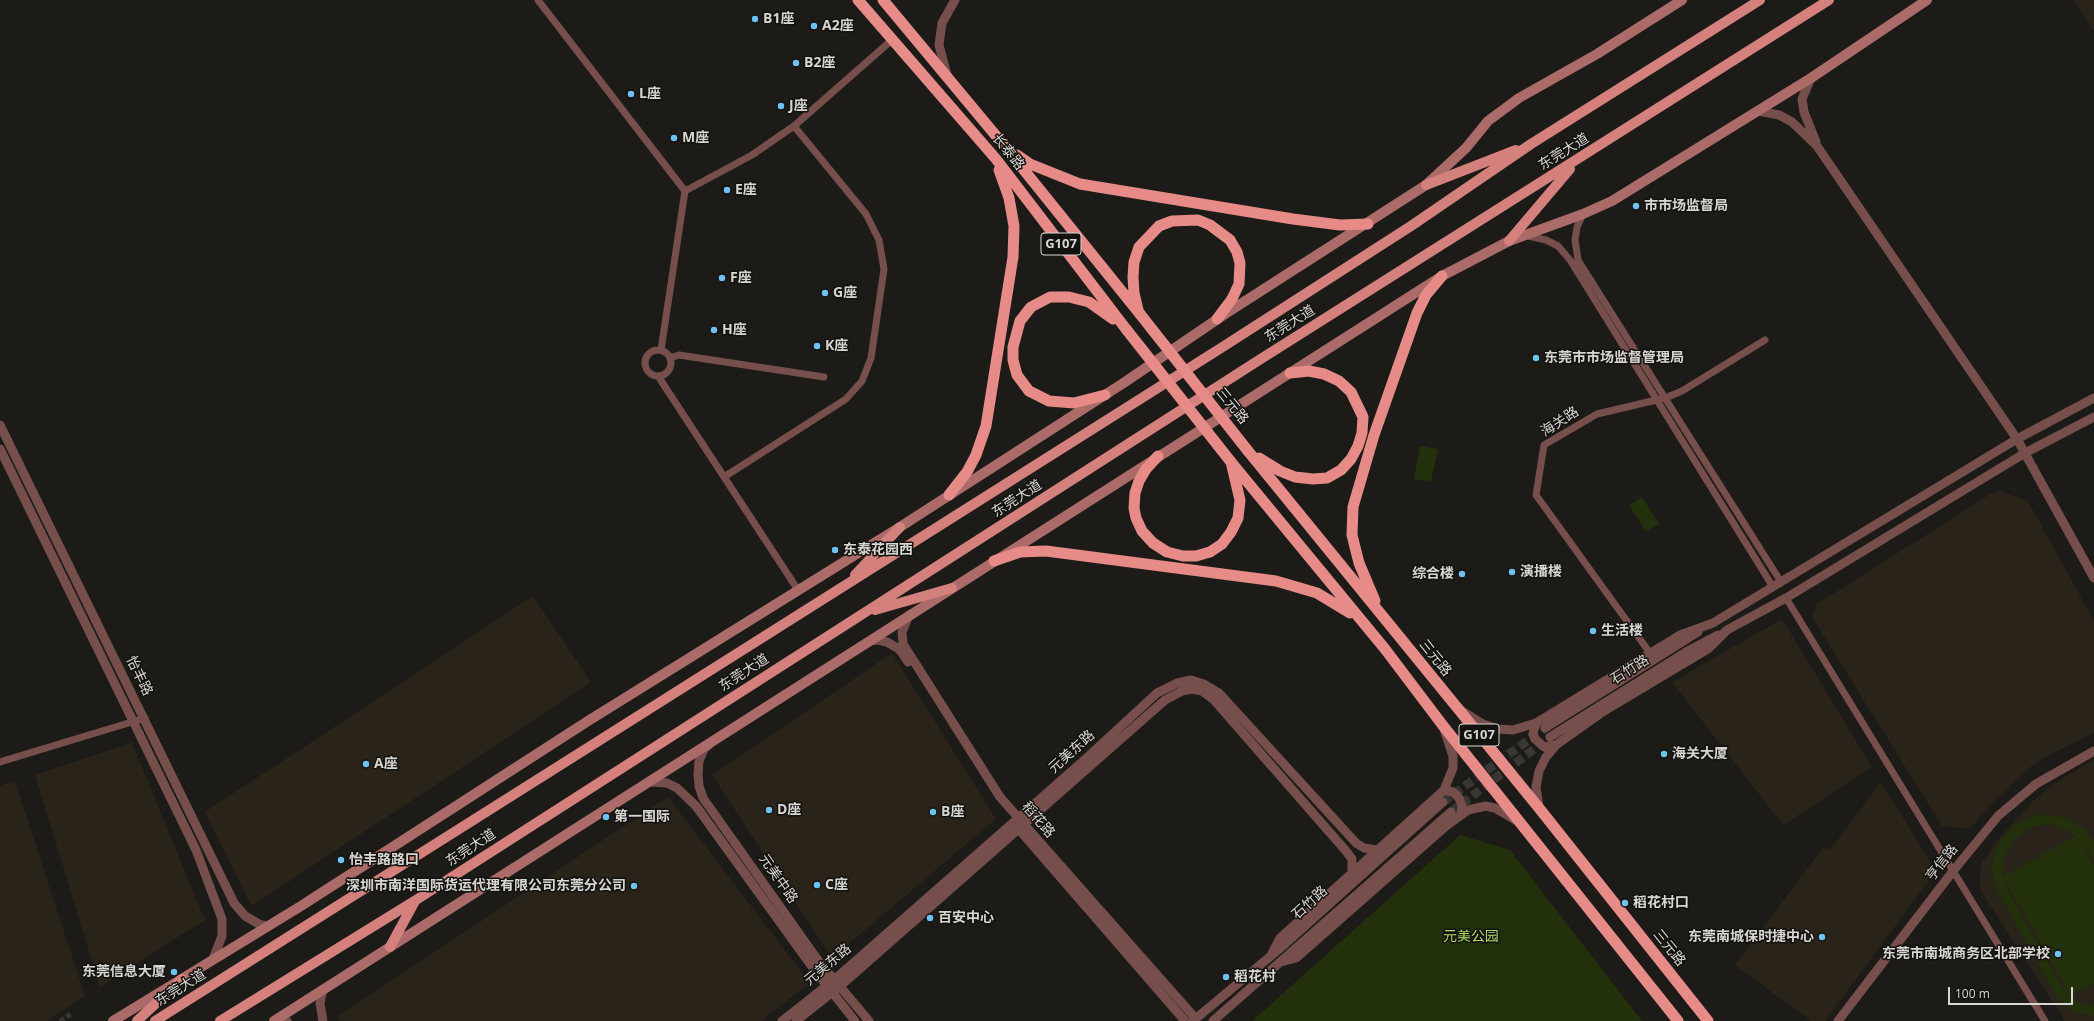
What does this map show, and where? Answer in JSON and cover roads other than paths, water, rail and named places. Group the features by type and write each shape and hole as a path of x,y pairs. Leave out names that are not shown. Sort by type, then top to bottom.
{"highway":[{"name":"长泰路","path":"858,0 893,38 996,160 1126,329"},
{"name":"长泰路","path":"883,0 948,76 1140,314"},
{"path":"1007,149 1030,164 1080,184 1294,219 1340,225 1368,224"},
{"path":"949,494 967,472 976,455 986,426 1013,257 1014,226 1009,198 996,160"},
{"path":"1140,314 1134,293 1133,277 1134,262 1139,247 1159,226 1172,221 1198,220 1210,225 1230,240 1237,252 1240,263 1239,284 1232,300 1217,319"},
{"path":"1378,611 1359,563 1352,535 1353,507 1374,435 1417,313 1426,295 1442,276"},
{"path":"1105,394 1074,403 1049,401 1029,391 1017,375 1013,360 1012,347 1015,332 1020,321 1031,307 1050,297 1069,297 1089,302 1126,329"},
{"name":"三元路","path":"1140,314 1248,451 1539,808 1708,1021"},
{"name":"G107","path":"1126,329 1231,462 1361,620 1444,727 1678,1021"},
{"path":"1248,451 1280,471 1295,477 1313,479 1327,478 1341,470 1351,459 1362,432 1363,417 1351,392 1339,381 1324,374 1308,371 1290,373"},
{"path":"1158,456 1146,469 1135,493 1134,508 1136,518 1142,531 1153,543 1167,552 1183,556 1196,556 1210,552 1222,544 1231,532 1238,518 1240,500 1231,462"},
{"path":"994,561 1020,552 1046,551 1276,580 1316,593 1335,603 1361,620"}],"main road":[{"path":"113,1021 267,926 581,725 900,527 1105,394 1217,319 1368,224 1426,185 1466,148 1488,121 1519,98 1597,54 1673,3 1682,0"},
{"name":"东莞大道","path":"155,1021 845,586 1391,238 1531,144 1760,0"},
{"name":"东莞大道","path":"220,1021 416,900 1256,362 1576,162 1829,0"},
{"path":"280,1020 323,989 710,744 868,641 1442,276 1509,241 1583,214 1625,194 1811,78 1927,0"},
{"path":"1426,185 1531,144"},
{"path":"1509,241 1576,162"},
{"path":"845,586 900,527"},
{"path":"863,613 952,588"},
{"path":"390,947 416,900"},
{"path":"137,1021 182,979"}],"street":[{"path":"538,0 685,191 661,350"},
{"path":"948,76 939,45 942,23 955,0"},
{"path":"685,191 741,161 794,126 893,38"},
{"path":"1811,78 1802,99 1804,112 1818,146 2017,439 2094,578"},
{"path":"1758,111 1779,115 1792,122 1818,146"},
{"path":"724,477 846,399 862,381 871,358 884,269 880,240 866,214 794,126"},
{"path":"1583,214 1577,227 1575,240 1578,260 1665,398 1777,584"},
{"path":"1524,235 1546,240 1558,246 1566,255 1657,400 1777,584"},
{"name":"海关路","path":"1650,652 1536,495 1544,445 1597,414 1665,398 1682,391 1765,340"},
{"path":"661,350 670,358"},
{"path":"661,350 650,352 645,359 647,371 658,376 798,590"},
{"path":"670,358 679,355 824,377"},
{"path":"658,376 669,370 670,358"},
{"path":"1455,706 1483,724 1498,729 1513,730 1536,723 1650,652 1680,635 1713,623 2017,439 2094,398"},
{"path":"1536,723 1533,734 1535,740 1544,747 1708,649 1727,630 1786,598 2025,453 2094,416"},
{"name":"怡丰路","path":"0,425 234,903 248,918 267,926"},
{"name":"怡丰路","path":"0,449 196,850 220,910 222,936 213,959"},
{"path":"1786,598 2045,1021"},
{"name":"稻花路","path":"909,616 902,632 903,644 1015,820"},
{"name":"石竹路","path":"1545,728 1713,623"},
{"name":"稻花路","path":"868,641 878,640 898,650 908,661 996,801 1022,827 1194,1020"},
{"name":"元美东路","path":"837,983 1015,820 1080,764 1157,693 1177,683 1191,680 1204,684 1219,692 1356,843 1364,848 1376,850"},
{"name":"元美东路","path":"796,1021 837,983 1022,827 1165,700 1182,691 1192,689 1202,691 1214,700 1278,771 1346,851 1352,859 1352,872"},
{"path":"0,762 144,718"},
{"path":"1272,954 1280,938 1444,790 1453,768 1453,756 1444,727"},
{"path":"1539,808 1536,787 1539,771 1553,741"},
{"name":"元美中路","path":"710,744 704,749 699,768 699,786 703,798 837,983 869,1021"},
{"name":"亨信路","path":"1838,1021 1953,871 1995,820 2023,794 2050,775 2094,751"},
{"name":"元美中路","path":"649,782 667,783 677,788 696,806 829,990 855,1021"},
{"path":"1444,790 1453,792 1459,798 1462,806 1460,815"},
{"name":"石竹路","path":"1194,1020 1272,954 1443,802"},
{"path":"1280,962 1296,958 1383,880 1460,815 1477,807 1486,806 1503,812 1522,825"},
{"name":"石竹路","path":"1213,1021 1292,950 1451,812"},
{"name":"稻花路","path":"1022,827 1185,1021"},
{"path":"323,989 320,1003 323,1021"},
{"name":"元美东路","path":"782,1021 829,990"}],"tunnel":[{"path":"1443,802 1545,728"},
{"path":"1451,812 1550,737"},
{"path":"60,1021 71,1014"}],"place":[{"name":"B1座","path":"755,19"},
{"name":"A2座","path":"814,26"},
{"name":"B2座","path":"796,63"},
{"name":"L座","path":"631,94"},
{"name":"J座","path":"781,106"},
{"name":"M座","path":"674,138"},
{"name":"E座","path":"727,190"},
{"name":"市市场监督局","path":"1636,206"},
{"name":"F座","path":"722,278"},
{"name":"G座","path":"825,293"},
{"name":"H座","path":"714,330"},
{"name":"K座","path":"817,346"},
{"name":"东莞市市场监督管理局","path":"1536,358"},
{"name":"东泰花园西","path":"835,550"},
{"name":"演播楼","path":"1512,572"},
{"name":"综合楼","path":"1462,574"},
{"name":"生活楼","path":"1593,631"},
{"name":"海关大厦","path":"1664,754"},
{"name":"A座","path":"366,764"},
{"name":"D座","path":"769,810"},
{"name":"B座","path":"933,812"},
{"name":"第一国际","path":"606,817"},
{"name":"怡丰路路口","path":"341,860"},
{"name":"C座","path":"817,885"},
{"name":"深圳市南洋国际货运代理有限公司东莞分公司","path":"634,886"},
{"name":"稻花村口","path":"1625,903"},
{"name":"百安中心","path":"930,918"},
{"name":"东莞南城保时捷中心","path":"1822,937"},
{"name":"东莞市南城商务区北部学校","path":"2058,954"},
{"name":"东莞信息大厦","path":"174,972"},
{"name":"稻花村","path":"1226,977"}],"park label":[{"name":"元美公园","path":"1471,937"}]}
